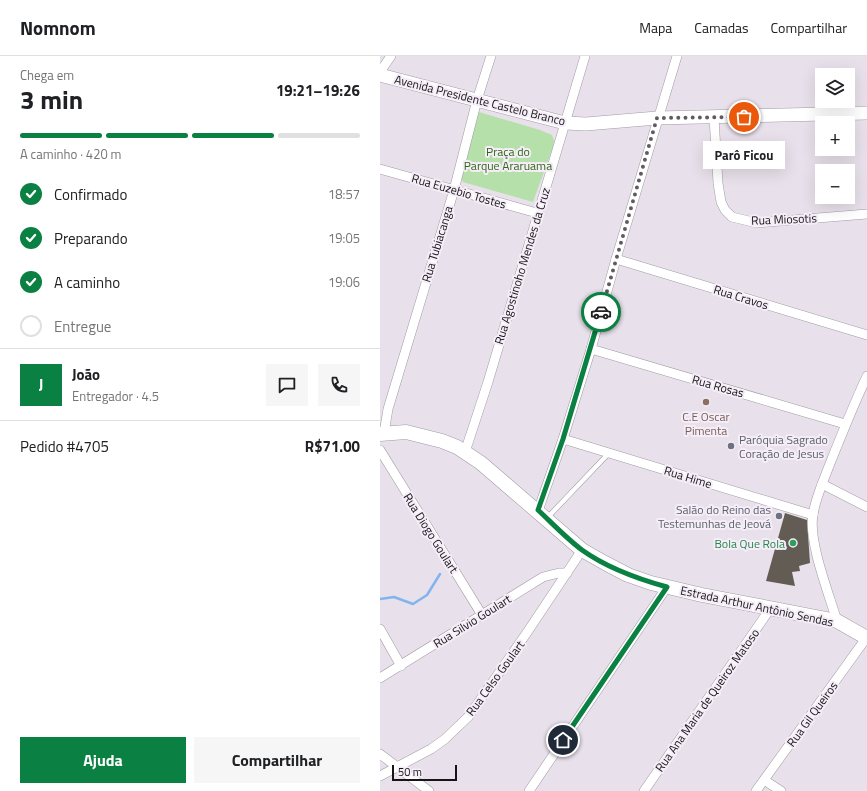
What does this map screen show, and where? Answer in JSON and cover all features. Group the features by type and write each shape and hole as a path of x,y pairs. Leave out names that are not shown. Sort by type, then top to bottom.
{"main road":[{"name":"Estrada Arthur Antônio Sendas","path":"382,433 406,432 425,436 458,447 481,463 582,550 628,575 667,587 770,609 837,621 867,638"}],"street":[{"path":"380,73 391,56"},
{"name":"Rua Tubiacanga","path":"382,433 454,190 491,56"},
{"name":"Rua Agostinoho Mendes da Cruz","path":"465,452 488,382 537,213 585,56"},
{"path":"542,514 657,118 677,56"},
{"name":"Avenida Presidente Castelo Branco","path":"380,73 565,123 586,124 657,118 714,118 867,113"},
{"name":"Rua Miosotis","path":"714,118 718,183 721,202 732,217 756,223 867,214"},
{"name":"Rua Euzebio Tostes","path":"380,169 537,213"},
{"name":"Rua Cravos","path":"616,259 867,335"},
{"name":"Rua Rosas","path":"590,349 845,424"},
{"path":"837,621 821,569 813,530 813,515 822,484 845,424 867,379"},
{"name":"Rua Hime","path":"563,439 813,515"},
{"name":"Rua Diogo Goulart","path":"380,450 482,615"},
{"path":"822,484 867,507"},
{"name":"Rua Celso Goulart","path":"380,776 431,749 445,739 469,716 582,550"},
{"name":"Rua Silvio Goulart","path":"380,678 543,577 559,572 567,573"},
{"path":"529,791 667,587"},
{"name":"Rua Ana Maria de Queiroz Matoso","path":"644,791 770,609"},
{"path":"380,629 401,666"},
{"name":"Rua Gil Queiros","path":"756,791 867,638"},
{"path":"380,754 428,791"},
{"path":"764,780 781,791"}],"lane":[{"path":"542,514 610,453"}],"green space":[{"name":"Praça do Parque Araruama","path":"479,112 552,135 554,141 553,147 533,202 463,182 461,177"}],"building":[{"name":"Bola Que Rola","path":"785,513 807,520 810,563 799,566 800,571 792,572 795,586 766,581"}],"waterway":[{"path":"380,599 394,597 413,604 427,595 440,574"}],"way so far":[{"path":"601,312 657,118 744,117"}],"place":[{"name":"Parô Ficou","path":"744,117"},
{"name":"C.E Oscar Pimenta","path":"706,402"},
{"name":"Paróquia Sagrado Coração de Jesus","path":"731,446"},
{"name":"Salão do Reino das Testemunhas de Jeová","path":"779,516"},
{"name":"Bola Que Rola","path":"793,543"}],"route":[{"path":"563,740 667,587 628,575 582,550 538,510 563,439 601,312"}]}
